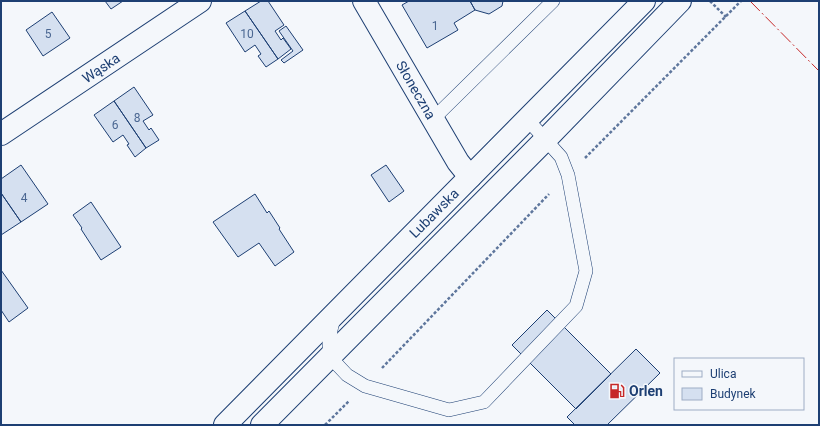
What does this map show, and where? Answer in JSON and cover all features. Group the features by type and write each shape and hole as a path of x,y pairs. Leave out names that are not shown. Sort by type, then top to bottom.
{"main road":[{"name":"Wąska","path":"1,134 200,1"},
{"name":"Słoneczna","path":"364,1 458,162 470,177"},
{"name":"Lubawska","path":"225,425 644,1"},
{"name":"Lubawska","path":"262,425 545,140 680,1"},
{"path":"464,222 474,200 475,188 470,177"}],"lane":[{"path":"433,119 553,1"},
{"path":"335,313 330,337 330,357 347,375 365,386 449,410 484,402 576,306 586,271 568,175 561,158 527,119"}],"path":[{"path":"710,1 726,17"},
{"path":"325,425 365,386 568,175 741,1"}],"building":[{"path":"105,1 123,1 111,9"},
{"path":"261,1 268,1 284,25 275,31 281,40 283,38 291,49 278,59 245,11"},
{"path":"409,1 470,1 475,10 454,23 458,30 427,48 402,5"},
{"path":"470,1 503,1 502,6 489,14 475,10"},
{"path":"245,11 278,59 266,67 258,56 261,54 255,45 245,52 226,23"},
{"path":"52,12 70,38 43,56 26,30"},
{"path":"286,26 303,50 284,63 281,60 293,51 279,31"},
{"path":"134,87 153,115 143,121 149,130 151,128 159,140 146,148 114,101"},
{"path":"114,101 146,148 135,157 127,145 129,144 123,135 113,142 94,115"},
{"path":"21,165 48,204 21,222 1,193 1,179"},
{"path":"386,165 404,191 389,202 371,175"},
{"path":"1,193 21,222 1,235"},
{"path":"255,194 267,213 269,211 294,252 275,266 259,243 238,257 213,222"},
{"path":"91,202 121,247 101,260 73,215"},
{"path":"1,270 28,308 9,322 1,310"},
{"path":"547,310 611,374 576,409 512,345"},
{"name":"Orlen","path":"636,349 660,373 607,425 575,425 567,417"}],"power":[{"path":"750,1 819,71"}],"place":[{"name":"Orlen","path":"617,391"}]}
